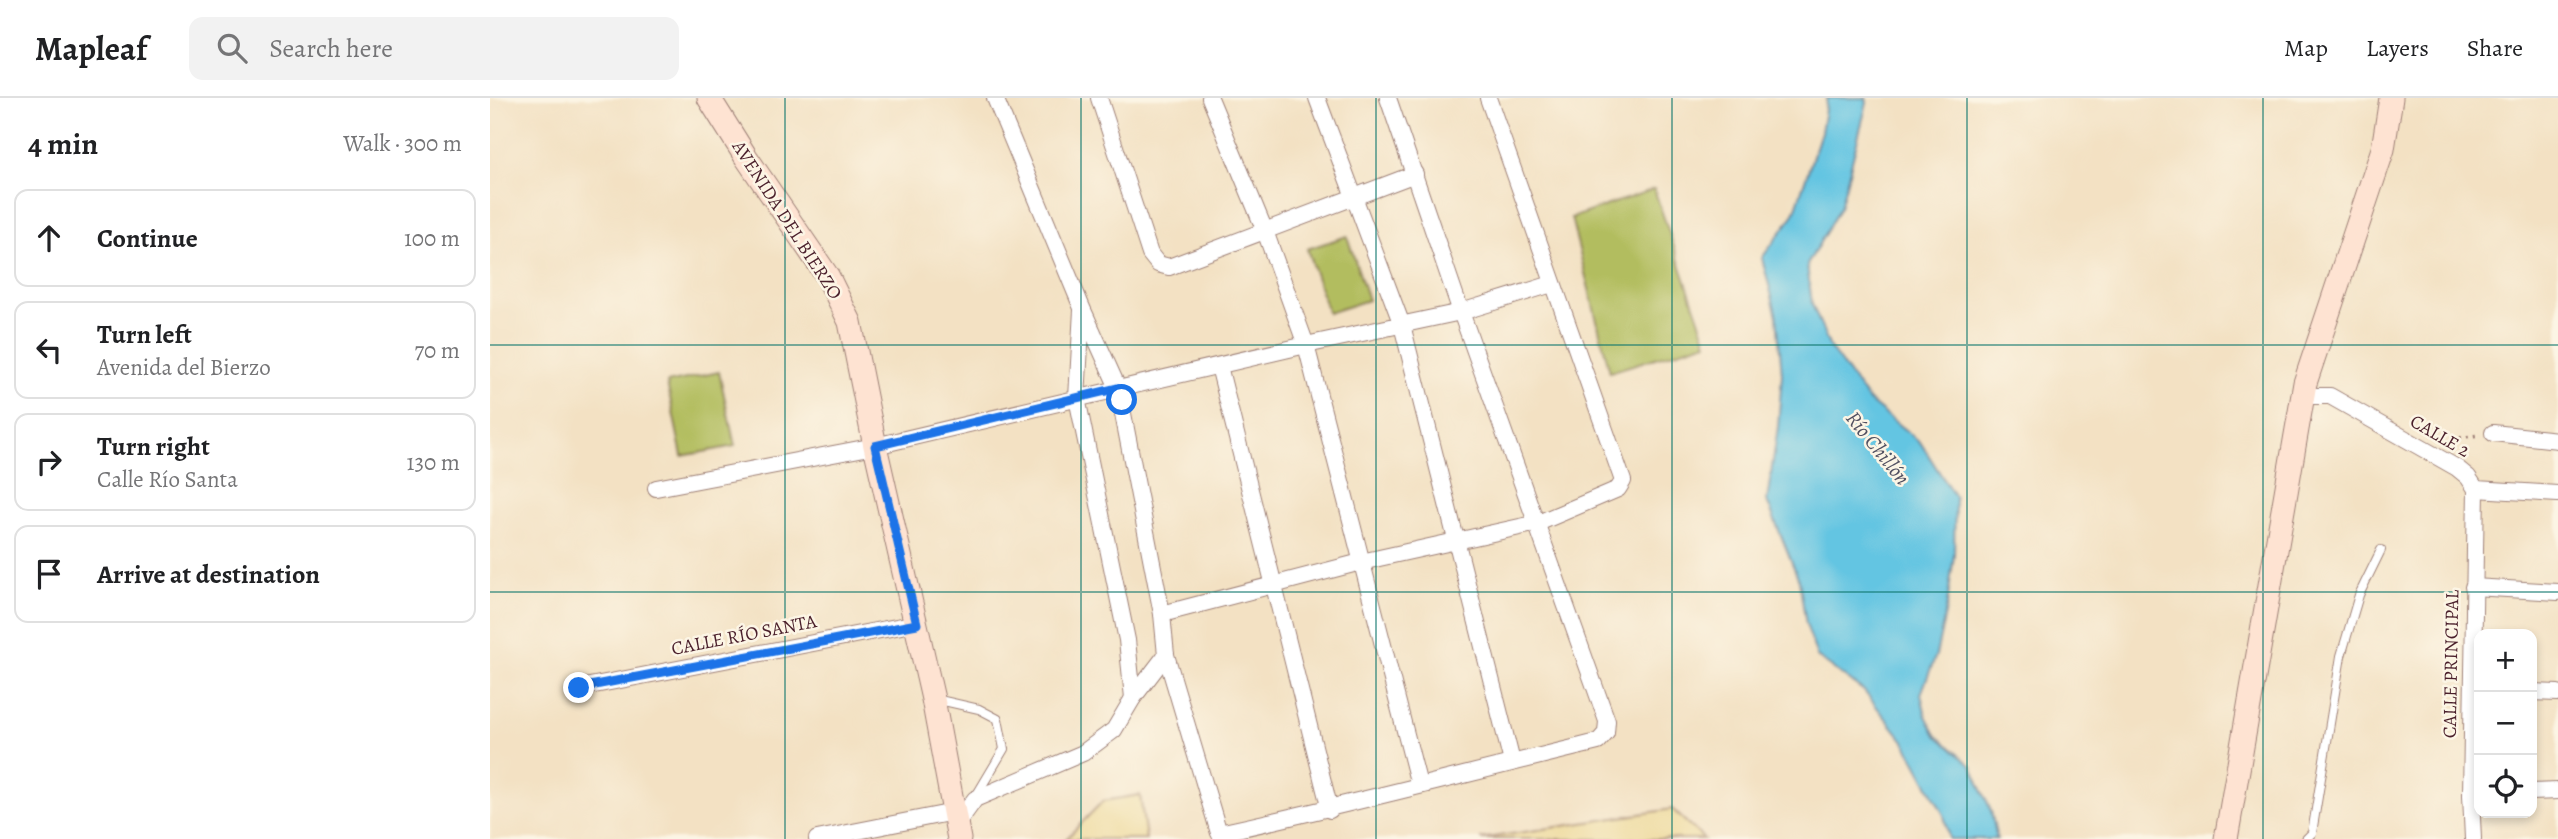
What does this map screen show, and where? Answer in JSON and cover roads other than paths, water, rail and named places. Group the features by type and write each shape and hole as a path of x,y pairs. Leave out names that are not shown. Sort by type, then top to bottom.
{"street":[{"name":"AVENIDA DEL BIERZO","path":"709,98 828,277 850,323 875,446 933,698 957,825"},
{"path":"995,98 1118,388 1162,614 1166,655 1219,833 1330,810 1598,741 1606,733 1607,721 1461,312 1388,98"},
{"path":"1098,98 1150,254 1158,264 1169,267 1415,173"},
{"path":"1210,98 1265,231 1306,345 1419,785"},
{"path":"1317,98 1402,325 1512,762"},
{"path":"1162,614 1361,562 1538,523 1618,489 1623,481 1488,98"},
{"path":"2226,839 2302,396 2384,149 2391,98"},
{"path":"656,488 875,446 1306,345 1461,312 1552,284"},
{"path":"1082,307 1077,398 1127,640 1133,698"},
{"path":"1219,366 1330,810"},
{"name":"CALLE 2","path":"2302,396 2330,396 2457,468 2468,477 2476,489"},
{"path":"2493,433 2558,440"},
{"path":"2476,489 2558,494"},
{"name":"CALLE PRINCIPAL","path":"2474,629 2476,489"},
{"path":"2473,587 2558,592"},
{"name":"CALLE RÍO SANTA","path":"579,688 917,624"},
{"path":"817,839 957,825 975,799 1083,753 1114,730 1133,698 1166,655"},
{"name":"CALLE PRINCIPAL","path":"2475,755 2476,692"},
{"path":"2537,692 2558,693"},
{"path":"2537,792 2558,791"},
{"name":"CALLE PRINCIPAL","path":"2473,839 2474,817"}],"lane":[{"path":"2306,839 2312,833 2341,656 2359,595 2381,550"},
{"path":"933,698 979,709 998,719 1004,749 975,799"}],"water":[{"name":"Río Chillón","path":"1827,98 1866,98 1867,103 1840,207 1807,265 1812,304 1830,348 1869,401 1920,442 1955,497 1954,555 1947,604 1936,655 1921,694 1926,716 1936,735 1972,766 1991,811 1997,839 1949,839 1944,815 1905,742 1864,691 1817,657 1806,624 1799,580 1767,501 1778,427 1782,374 1777,316 1762,258 1794,214 1821,132"}]}
